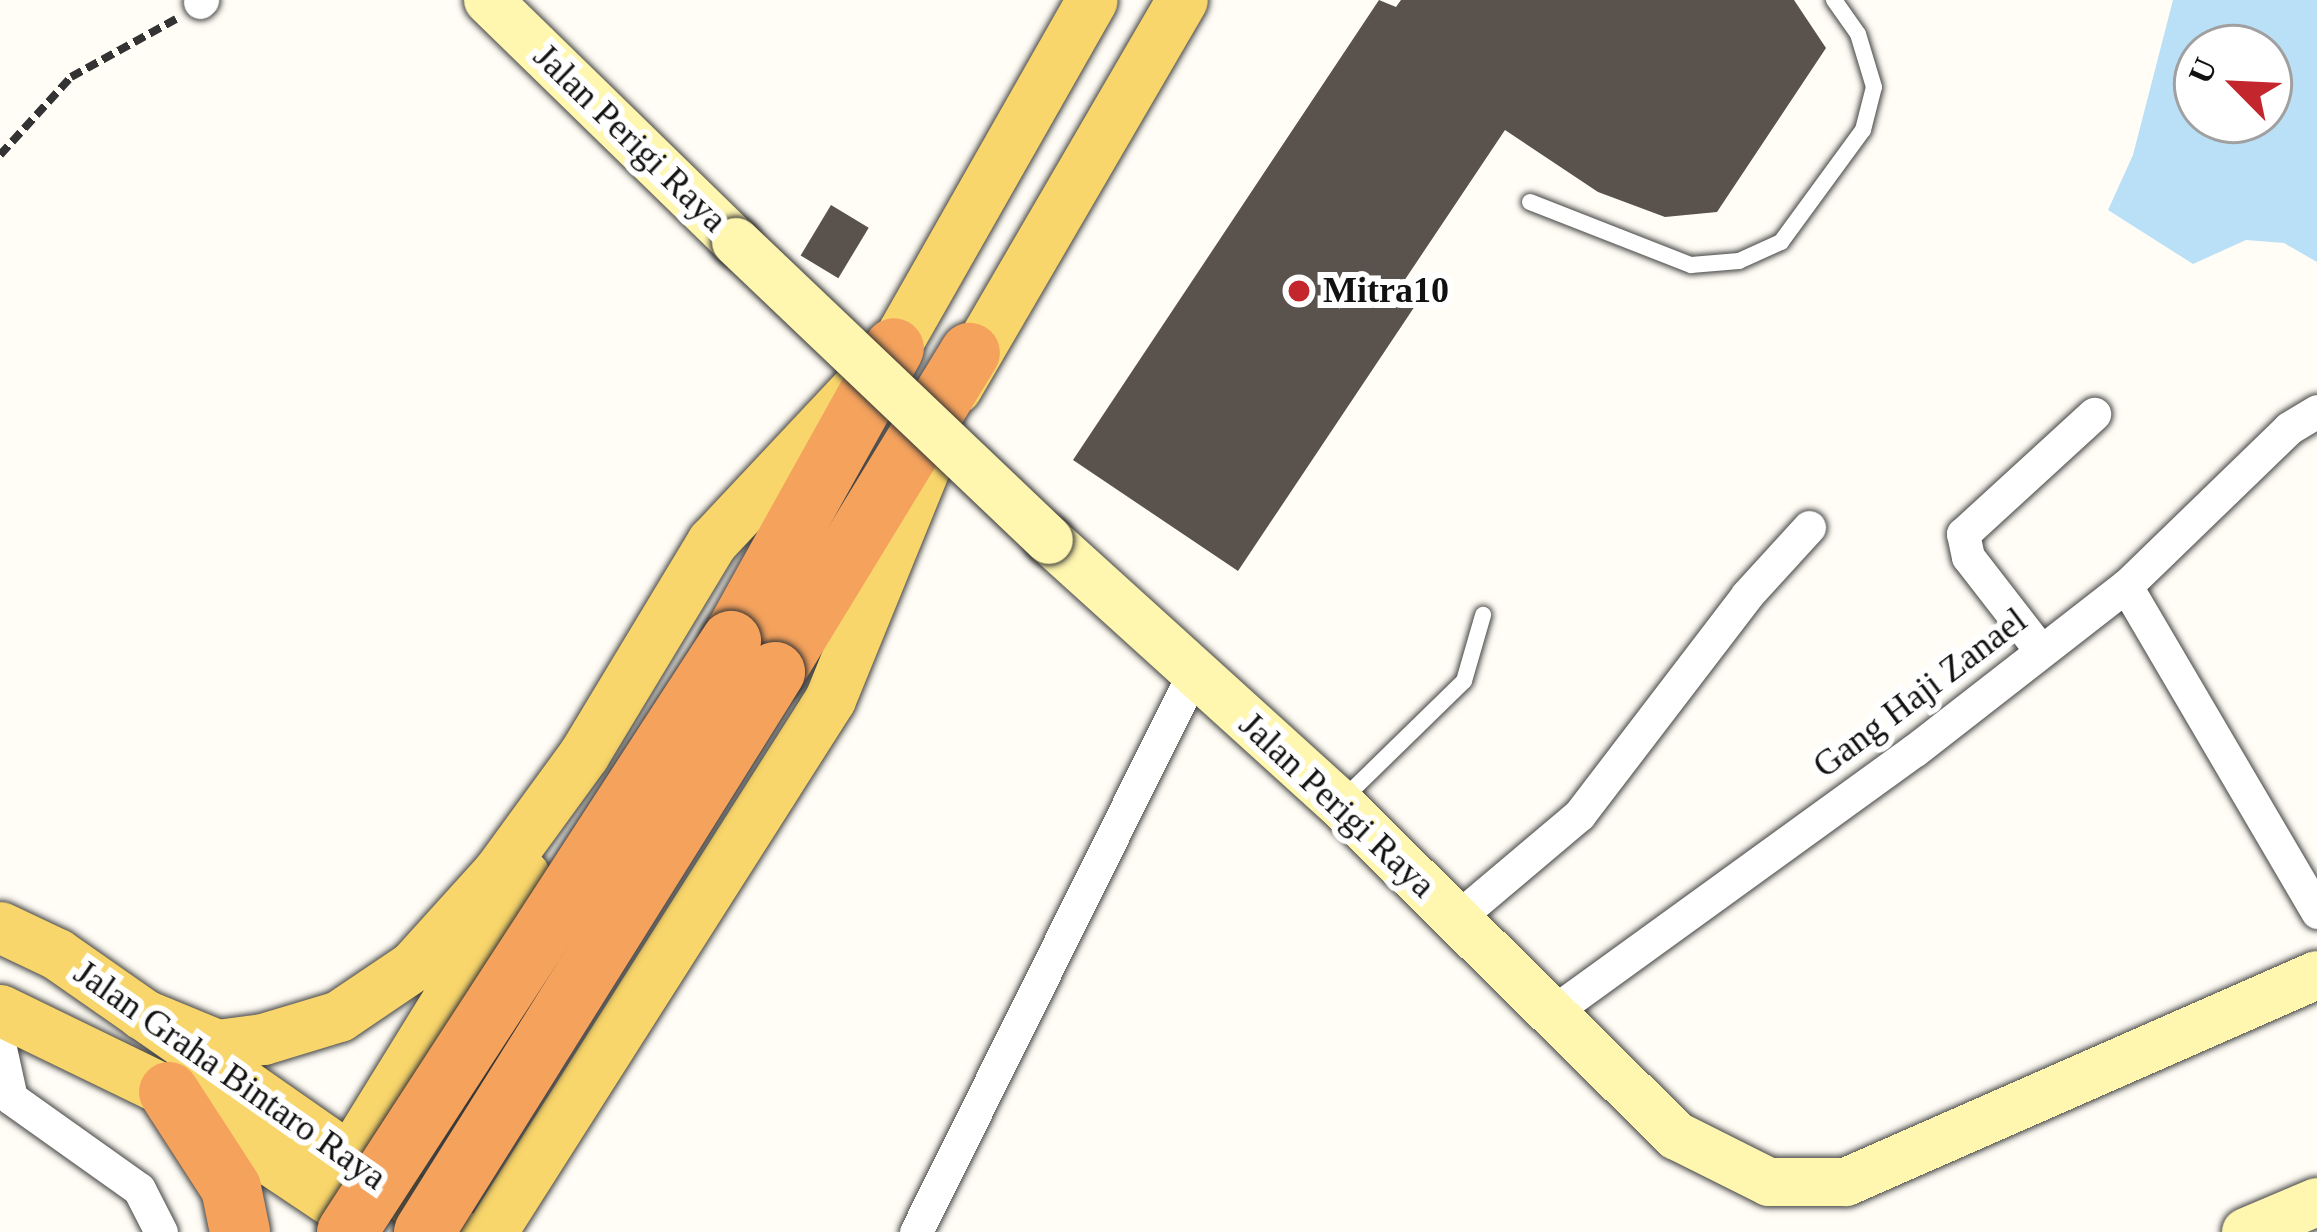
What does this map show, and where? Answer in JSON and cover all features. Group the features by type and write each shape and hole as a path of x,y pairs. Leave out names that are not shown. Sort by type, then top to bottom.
{"highway":[{"path":"424,1232 753,657 894,348"},
{"path":"341,1195 753,657 970,353"},
{"path":"170,1092 231,1188 240,1232"}],"main road":[{"path":"341,1195 517,890 584,754 712,542 894,348 1092,0"},
{"path":"490,1232 830,699 970,353 1182,0"},
{"path":"142,1014 217,1045 339,1016 413,966 498,872 584,754"},
{"name":"Jalan Graha Bintaro Raya","path":"0,927 57,954 142,1014 377,1232"},
{"name":"Jalan Graha Bintaro Raya","path":"0,1010 170,1092 341,1195 454,1232"}],"street":[{"name":"Jalan Perigi Raya","path":"488,0 1049,540 1338,802 1677,1136 1749,1174 1805,1188 1846,1182 2317,975"},
{"name":"Gang Haji Zanael","path":"1550,1014 2126,586 2289,428 2317,411"},
{"path":"2041,651 1968,557 1963,534 2094,414"},
{"path":"1457,918 1579,814 1747,595 1809,527"},
{"path":"2126,586 2317,912"},
{"path":"916,1232 1194,672"},
{"path":"0,1048 11,1098 139,1189 161,1232"},
{"path":"2246,1232 2317,1202"}],"lane":[{"path":"1530,202 1691,265 1739,261 1781,242 1863,130 1874,86 1858,34 1834,0"},
{"path":"1338,802 1464,681 1483,615"}],"path":[{"path":"0,155 71,77 129,50 201,1"}],"water":[{"path":"2173,0 2317,0 2317,262 2284,243 2246,240 2193,264 2108,210 2133,155"}],"building":[{"name":"Mitra10","path":"1379,0 1396,7 1401,0 1794,0 1826,48 1717,212 1665,217 1598,192 1505,130 1402,284 1421,297 1238,571 1073,460"},
{"path":"831,205 869,228 838,278 801,256"}],"place":[{"name":"Mitra10","path":"1299,291"}]}
